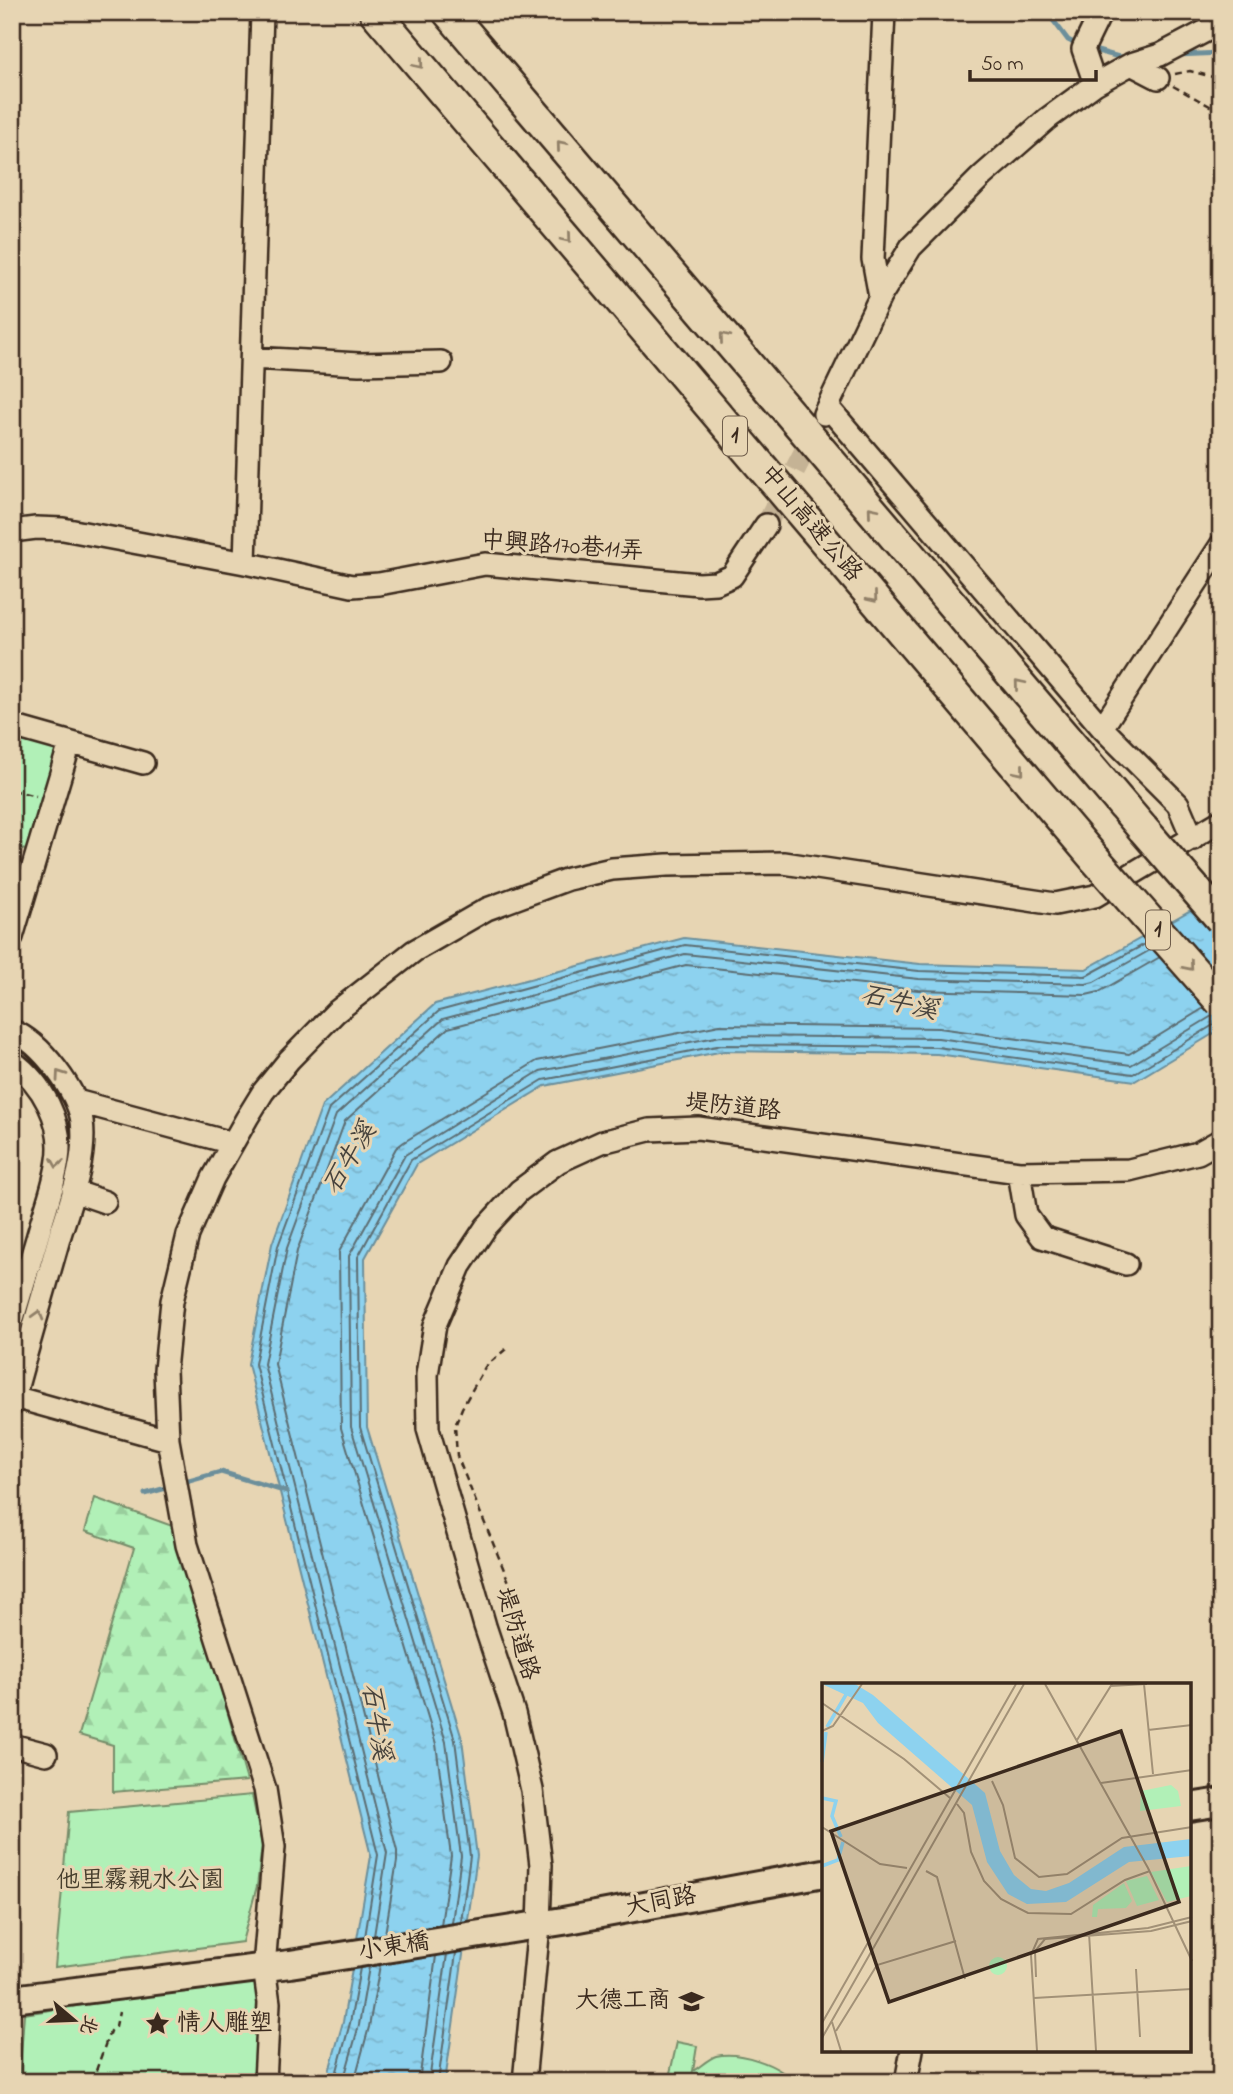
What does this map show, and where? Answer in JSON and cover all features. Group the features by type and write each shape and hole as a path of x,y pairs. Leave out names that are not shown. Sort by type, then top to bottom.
{"highway":[{"name":"中山高速公路","path":"375,12 1095,859 1221,1002"},
{"name":"1","path":"448,12 1221,919"}],"main road":[{"path":"1191,1807 1221,1802"},
{"name":"大同路","path":"498,1931 822,1873"},
{"name":"小東橋","path":"273,1969 498,1931"},
{"path":"12,1999 273,1969"}],"street":[{"path":"246,563 262,12"},
{"path":"880,297 873,259 884,12"},
{"path":"1095,84 1083,49 1101,12"},
{"path":"1193,839 1178,804 1102,728 826,411 880,297 911,247 982,176 1047,119 1095,84 1131,64 1160,55 1221,23"},
{"path":"1131,64 1158,78"},
{"path":"252,358 359,364 441,362"},
{"name":"中興路170巷11弄","path":"12,531 63,529 352,586 379,584 485,564 699,584 716,583 732,576 766,525"},
{"path":"1102,728 1221,545"},
{"path":"12,726 144,763"},
{"path":"12,937 70,743"},
{"path":"265,2082 273,1969 274,1847 265,1790 187,1545 168,1440 165,1370 172,1301 188,1235 213,1178 263,1092 289,1060 336,1012 414,951 486,909 568,879 625,868 784,863 1055,904 1095,896 1221,821"},
{"path":"12,1031 28,1041 56,1069 75,1101 82,1119 83,1137 73,1191 13,1401 168,1440"},
{"path":"12,1061 26,1073 44,1096 56,1126 59,1143 59,1159 51,1190 12,1322"},
{"path":"75,1101 232,1143"},
{"name":"堤防道路","path":"524,2082 539,1925 541,1865 532,1790 514,1713 481,1613 428,1429 427,1375 435,1325 460,1266 472,1247 502,1208 538,1176 569,1157 602,1142 649,1130 698,1128 1019,1172 1129,1170 1198,1153 1221,1140"},
{"path":"1019,1172 1026,1215 1042,1237 1126,1264"},
{"path":"73,1191 105,1202"},
{"path":"12,1745 46,1754"},
{"path":"906,2082 912,2052"}],"path":[{"path":"1158,78 1190,71 1221,79"},
{"path":"1158,78 1221,112"},
{"path":"12,790 53,801"},
{"path":"506,1349 485,1367 455,1426 457,1456 509,1582 515,1659"},
{"path":"92,2082 110,2031 116,2026 119,2012"}],"green space":[{"path":"12,735 61,749 32,852 12,846"},
{"path":"95,1498 175,1527 247,1781 113,1792 113,1745 79,1735 134,1548 85,1531"},
{"name":"他里霧親水公園","path":"252,1795 262,1845 257,1886 242,1942 55,1967 69,1812"},
{"path":"260,1978 254,2082 19,2082 24,2014"},
{"path":"677,2042 697,2046 693,2071 716,2056 736,2055 769,2065 793,2082 668,2082"}],"water":[{"name":"石牛溪","path":"1221,893 1221,1029 1135,1081 937,1054 724,1051 545,1086 417,1164 365,1258 367,1427 462,1739 477,1856 445,2082 326,2082 343,2022 371,1856 248,1364 272,1244 322,1106 435,1004 684,938 920,964 1086,969"}],"waterway":[{"path":"1047,12 1068,40 1078,45"},
{"path":"1090,49 1119,57 1128,56"},
{"path":"1177,55 1221,53"},
{"path":"182,1483 221,1472 287,1492"},
{"path":"145,1494 173,1486"}],"tunnel":[{"path":"766,525 824,414"}],"place":[{"name":"大德工商","path":"691,2001"},
{"name":"情人雕塑","path":"157,2024"}]}
